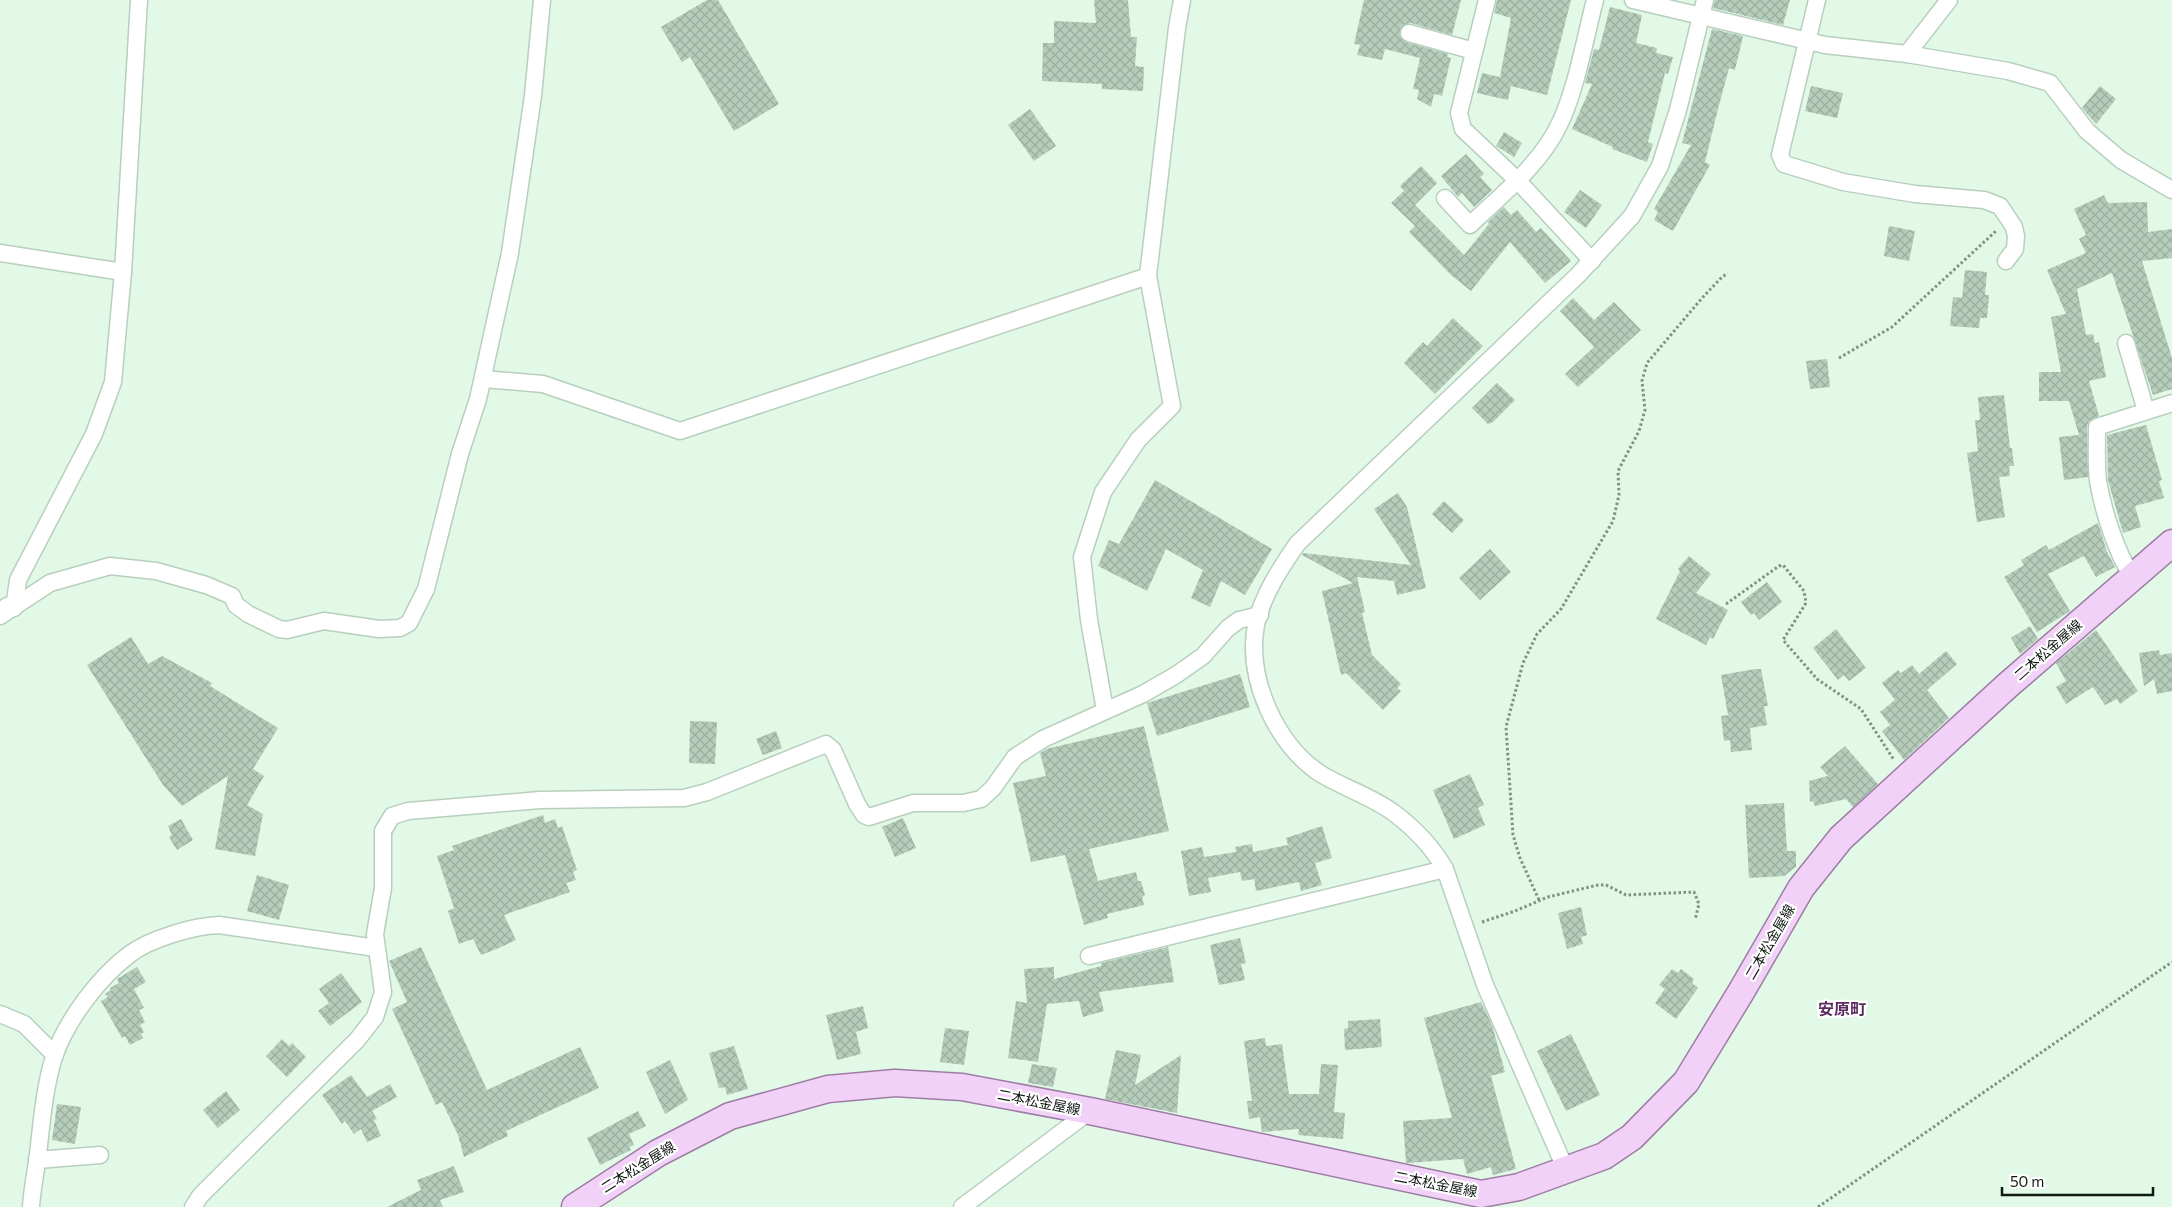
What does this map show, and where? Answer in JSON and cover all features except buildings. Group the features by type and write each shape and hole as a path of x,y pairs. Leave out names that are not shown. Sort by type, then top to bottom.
{"main road":[{"name":"二本松金屋線","path":"575,1207 658,1153 730,1116 828,1089 895,1083 962,1087 1090,1111 1481,1194 1519,1187 1604,1156 1632,1137 1686,1082 1801,888 1841,838 2008,685 2172,543"}],"street":[{"path":"4,609 94,434 113,382 123,272 138,0"},
{"path":"4,609 60,579 110,566 125,566 156,571 206,585 232,596 236,605 248,614 268,622 279,630 287,630 324,621 379,629 405,626 414,617 426,589 460,454 483,379 510,252 533,96 542,0"},
{"path":"1105,710 1089,620 1082,557 1103,492 1138,440 1172,406 1148,276 1182,0"},
{"path":"1487,0 1458,113 1463,129 1517,180 1592,261"},
{"path":"1445,198 1470,225 1517,180 1545,148 1559,126 1595,0"},
{"path":"1633,0 1806,39 1825,45 1907,54 2008,71 2050,83 2086,131 2121,160 2172,190"},
{"path":"1566,1170 1485,985 1445,869 1421,838 1394,813 1320,773 1282,735 1269,713 1260,687 1254,645 1256,624 1266,595 1296,544 1592,261 1632,216 1660,166 1678,110 1705,0"},
{"path":"1816,0 1780,155 1784,164 1843,182 1915,194 1984,200 2000,206 2014,228 2016,244 2015,249 2006,261"},
{"path":"1907,54 1949,0"},
{"path":"1409,33 1474,50"},
{"path":"0,253 123,272"},
{"path":"483,379 543,384 680,431 1148,276"},
{"path":"2126,343 2146,411"},
{"path":"2132,576 2124,565 2098,481 2097,426 2172,403"},
{"path":"193,1207 200,1196 357,1040 375,1017 382,1002 383,986 375,934 383,888 383,832 387,822 398,814 540,800 684,798 707,792 826,744 833,750 860,811 869,817 913,803 963,803 982,799 993,788 1015,757 1043,738 1143,694 1176,675 1203,656 1228,628 1239,620 1260,614"},
{"path":"1089,956 1445,869"},
{"path":"31,1207 45,1094 55,1055 64,1033 86,1000 125,959 148,944 193,928 226,925 376,948"},
{"path":"0,1014 24,1024 55,1055"},
{"path":"962,1207 1090,1111"},
{"path":"37,1160 100,1155"}],"path":[{"path":"1839,358 1892,328 2009,219"},
{"path":"1539,900 1520,858 1513,835 1506,727 1523,663 1537,634 1561,609 1614,521 1619,495 1618,471 1639,431 1646,410 1642,381 1647,363 1723,276 1728,274"},
{"path":"1726,604 1779,566 1783,566 1804,591 1806,603 1784,640 1817,679 1861,709 1906,779"},
{"path":"1465,927 1515,912 1539,900 1598,885 1606,885 1626,895 1694,892 1699,904 1696,920"},
{"path":"1818,1207 2172,962"}],"district":[{"name":"安原町","path":"1842,1009"}]}
